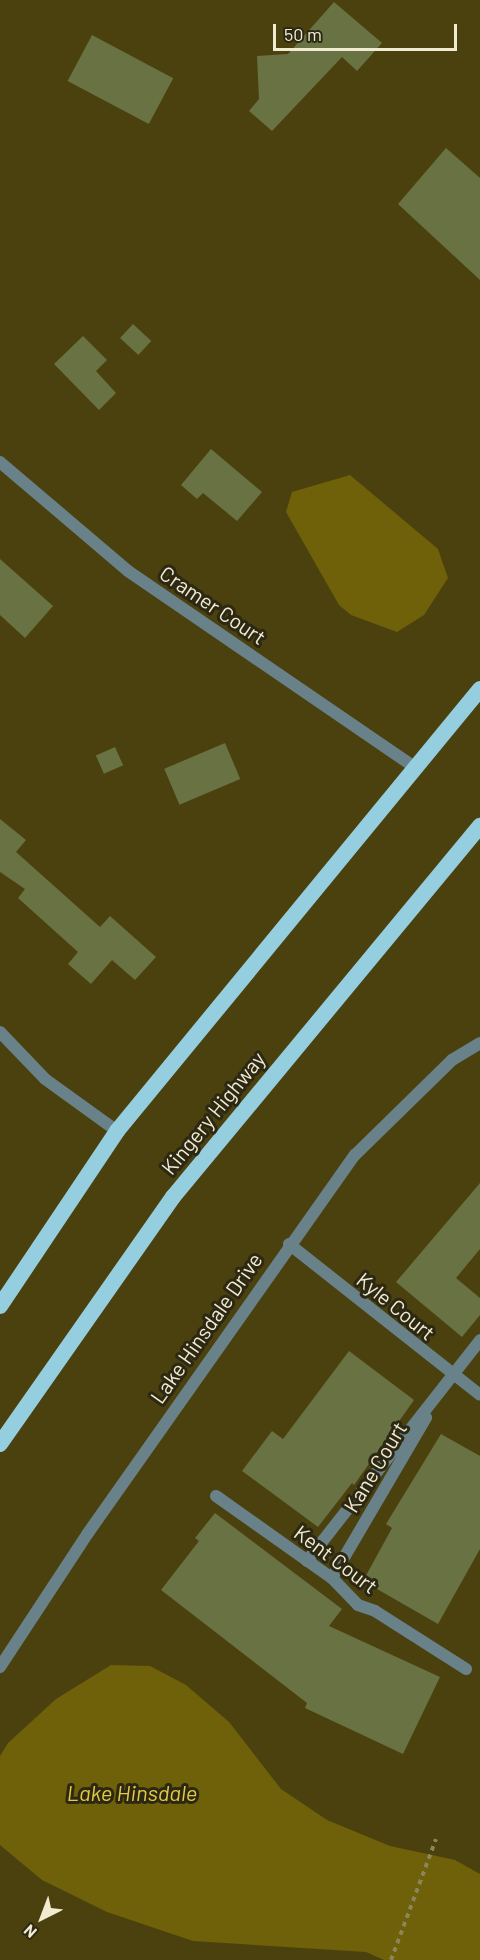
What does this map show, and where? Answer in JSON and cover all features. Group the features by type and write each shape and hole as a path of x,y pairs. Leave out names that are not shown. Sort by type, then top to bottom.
{"highway":[{"path":"0,1306 117,1131 480,689"},
{"name":"Kingery Highway","path":"0,1444 173,1197 480,826"}],"street":[{"name":"Cramer Court","path":"0,462 128,571 414,767"},
{"path":"0,1032 45,1080 117,1131"},
{"name":"Lake Hinsdale Drive","path":"0,1667 81,1542 289,1244 355,1155 452,1060 480,1043"},
{"name":"Kyle Court","path":"289,1244 451,1376 480,1395"},
{"name":"Kane Court","path":"307,1561 480,1340"},
{"name":"Kane Court","path":"332,1578 451,1376"},
{"name":"Kent Court","path":"216,1496 332,1578 358,1605 375,1611 466,1669"}],"path":[{"path":"391,1960 436,1839"}],"water":[{"path":"350,475 438,549 448,578 424,615 397,632 351,615 339,605 286,512 292,492"},
{"name":"Lake Hinsdale","path":"111,1665 150,1666 186,1685 229,1722 281,1789 327,1820 390,1846 455,1860 480,1874 480,1960 384,1960 366,1952 193,1941 107,1912 42,1880 0,1845 0,1756 8,1743 56,1699"}],"building":[{"path":"334,2 382,43 357,71 342,57 272,131 249,111 259,99 257,56 288,54"},
{"path":"92,35 173,78 149,124 68,81"},
{"path":"446,148 480,178 480,280 398,204"},
{"path":"133,324 151,341 138,355 120,338"},
{"path":"83,336 107,360 96,371 116,393 99,410 54,364"},
{"path":"211,449 262,492 237,521 203,493 197,499 181,485"},
{"path":"0,559 53,606 25,638 0,615"},
{"path":"225,743 240,779 179,805 164,769"},
{"path":"115,747 123,765 104,774 96,756"},
{"path":"0,819 26,840 16,852 100,927 110,916 156,957 135,980 112,960 91,984 68,964 78,952 18,898 25,889 0,872"},
{"path":"480,1183 480,1249 456,1278 480,1298 480,1315 462,1337 396,1282"},
{"path":"349,1351 414,1400 354,1485 352,1483 318,1527 242,1471 272,1431 283,1439"},
{"path":"441,1434 480,1456 480,1549 438,1624 363,1581 392,1528 386,1524"},
{"path":"215,1513 342,1609 329,1626 440,1677 403,1754 305,1708 307,1703 161,1590 199,1541 195,1538"}]}
